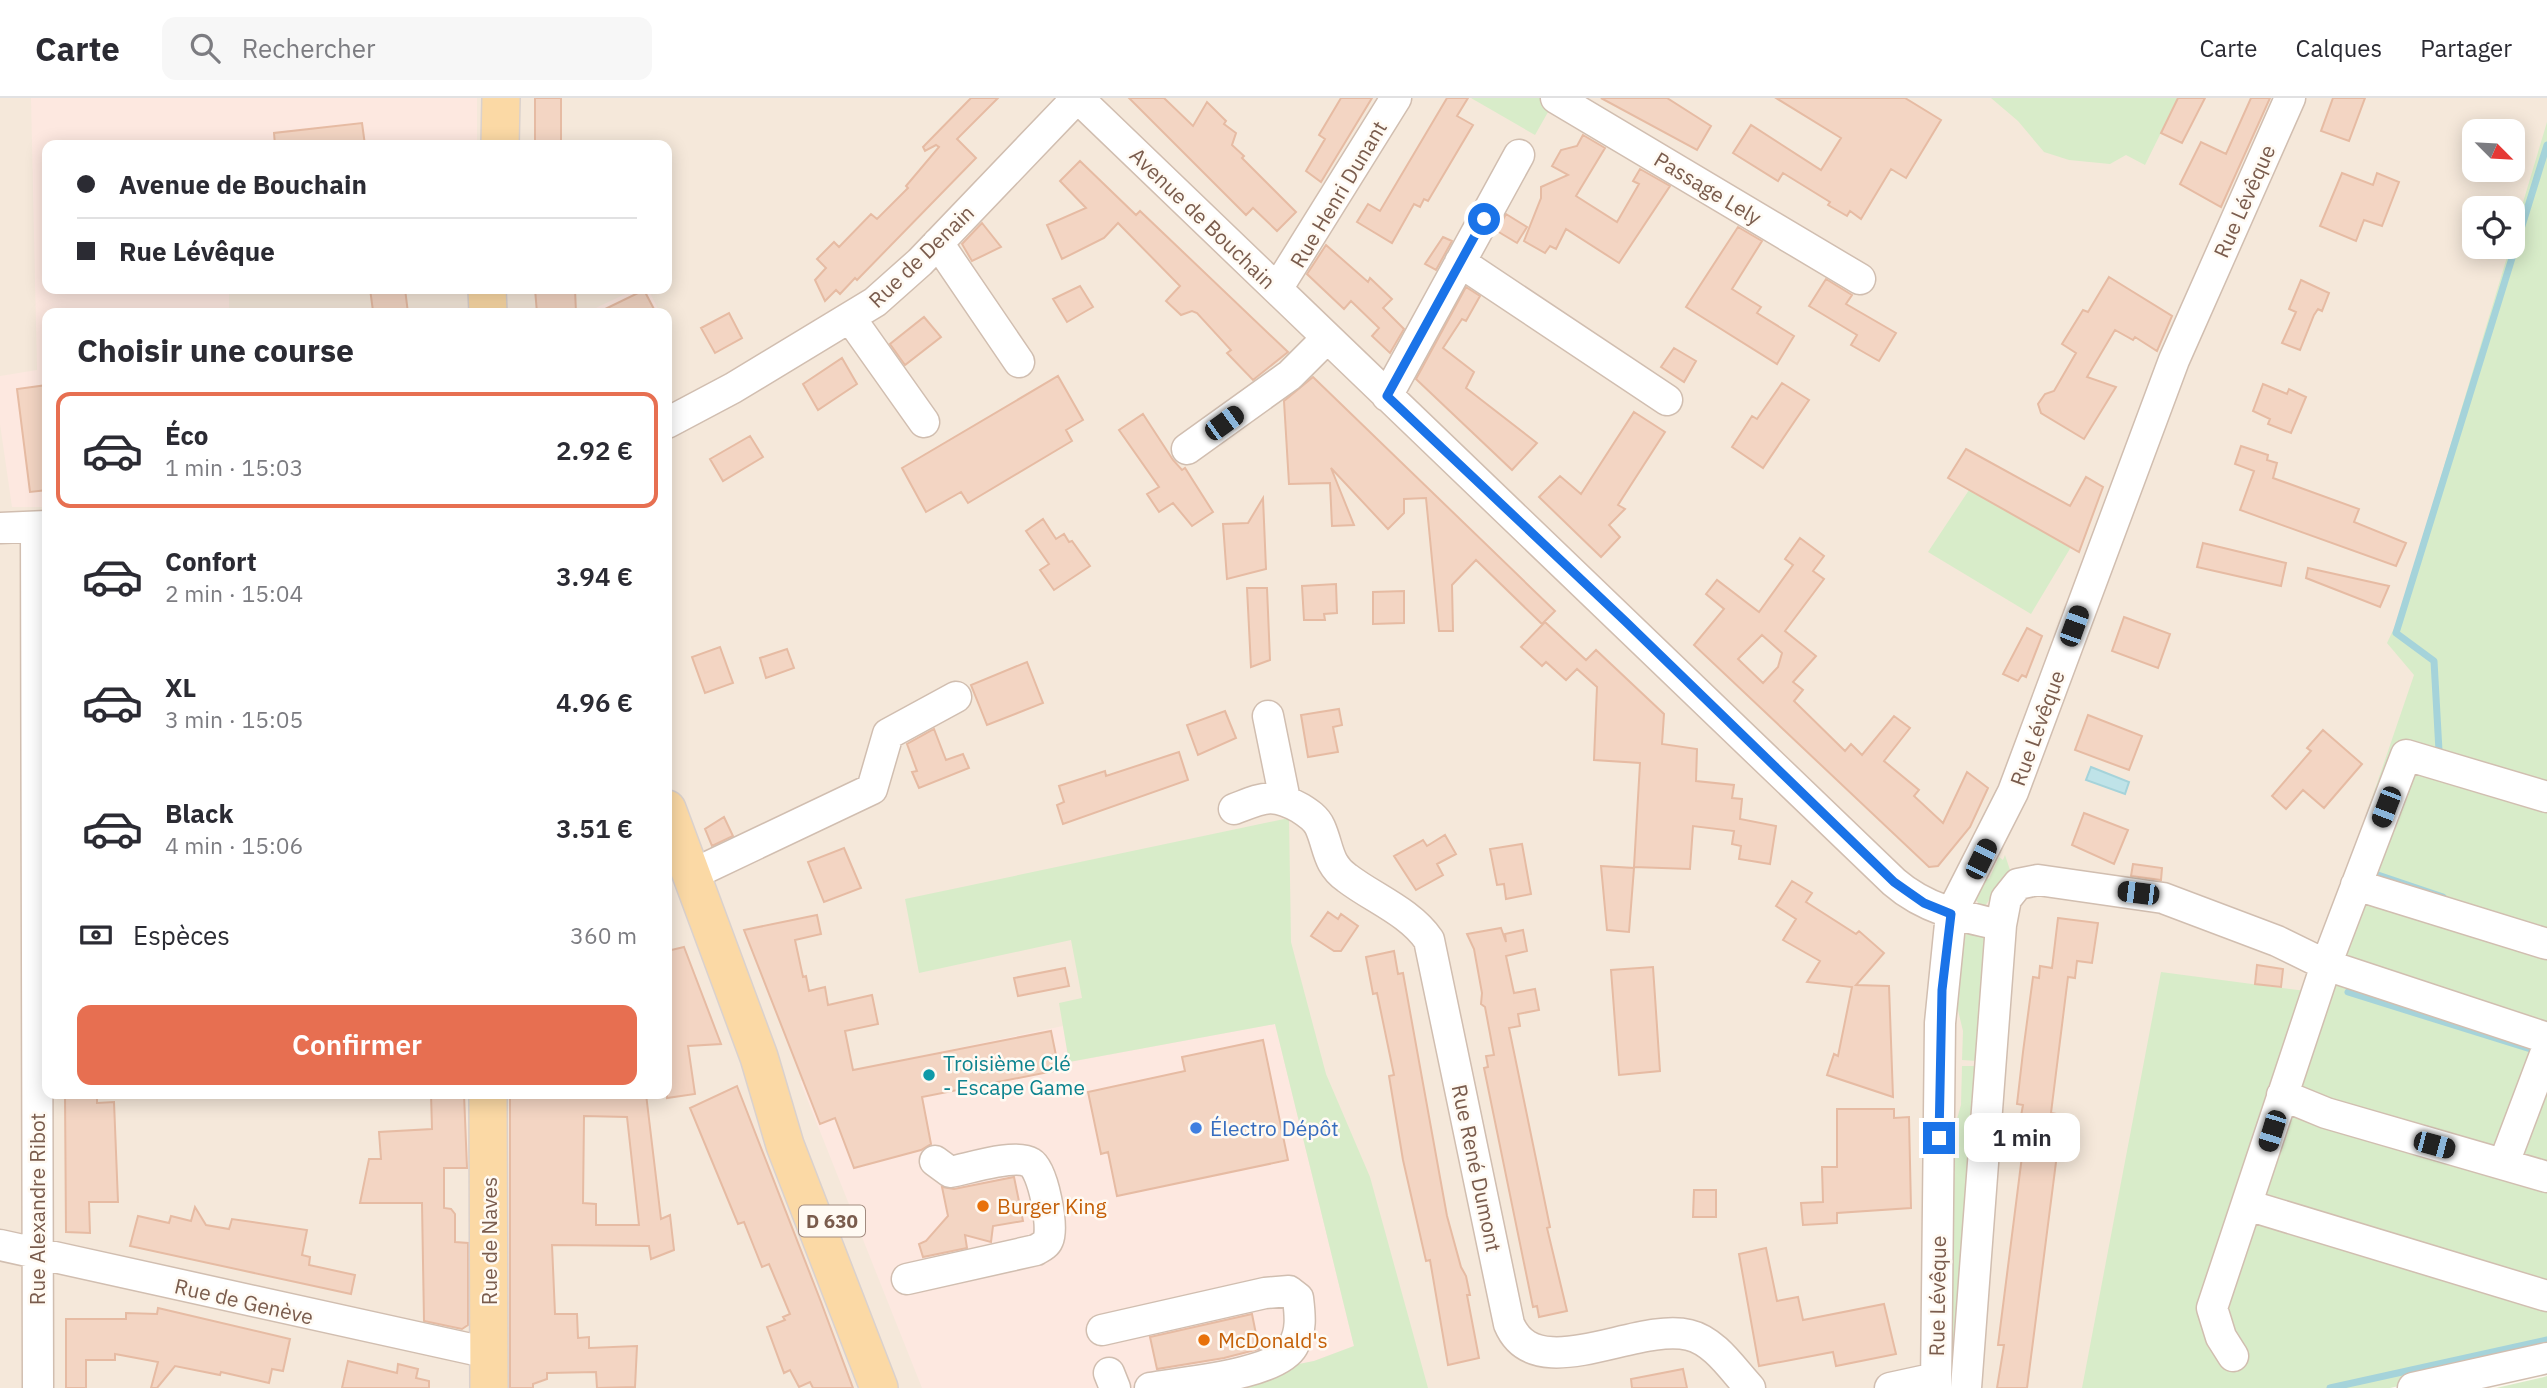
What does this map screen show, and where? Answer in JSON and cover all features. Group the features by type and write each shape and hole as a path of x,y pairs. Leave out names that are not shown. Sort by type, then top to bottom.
{"main road":[{"path":"487,98 487,140"},
{"path":"500,140 501,98"},
{"path":"510,98 510,140"},
{"name":"D 630","path":"672,823 758,1058 785,1146 879,1388"},
{"name":"D 630","path":"758,1058 792,1116 897,1388"},
{"name":"Rue de Naves","path":"488,1099 489,1371"}],"street":[{"name":"Rue de Denain","path":"672,420 715,399 851,319 890,290 1077,98"},
{"name":"Avenue de Bouchain","path":"1077,98 1894,882 1924,903 1951,914 2001,925"},
{"name":"Rue Henri Dunant","path":"1277,289 1396,98"},
{"name":"Passage Lely","path":"1556,98 1860,279"},
{"name":"Rue Lévêque","path":"1936,1383 1940,1023 1951,914 2013,792 2174,360 2290,98"},
{"path":"1387,396 1519,155"},
{"path":"937,243 1019,362"},
{"path":"1460,262 1667,400"},
{"path":"851,319 924,422"},
{"path":"1187,449 1290,374 1327,338"},
{"path":"0,528 42,527"},
{"name":"Rue Alexandre Ribot","path":"38,1388 42,527"},
{"path":"691,875 872,789 888,734 956,697"},
{"path":"1234,809 1269,797 1285,800 1268,716"},
{"path":"2233,1356 2221,1338 2212,1308 2326,965 2406,755 2547,797"},
{"name":"Rue René Dumont","path":"1285,800 1318,822 1327,853 1337,870 1417,926 1429,940 1509,1324 1517,1342 1533,1354 1552,1359 1669,1335 1690,1335 1710,1345 1750,1388"},
{"path":"1966,1388 2001,925 2006,899 2018,884 2028,881 2052,882 2163,898 2287,945 2326,965 2547,1038"},
{"path":"2356,885 2547,944"},
{"path":"2504,1163 2547,1049"},
{"path":"2282,1095 2369,1126 2547,1177"},
{"path":"906,1279 1037,1250 1048,1242 1051,1229 1040,1174 1031,1163 1017,1159 950,1172 935,1161"},
{"path":"2247,1205 2547,1296"},
{"name":"Rue de Genève","path":"0,1245 489,1371"},
{"path":"1102,1330 1265,1293 1289,1290 1298,1298 1301,1323 1293,1346 1273,1362 1150,1388"},
{"path":"2413,1388 2547,1358"},
{"path":"1890,1388 1936,1383"}],"shaded area":[{"path":"0,98 2547,98 2547,1345 2358,1388 0,1388"},
{"path":"31,98 477,98 477,140 42,140 42,294 229,294 229,308 42,308 42,507 12,507 0,424 0,376 37,370"},
{"path":"625,294 650,294 658,308 596,308"},
{"path":"1275,1024 1354,1346 1314,1361 1239,1376 1241,1388 922,1388 800,1081 1063,1026 1070,1062"}],"green space":[{"path":"1471,98 1540,98 1552,105 1535,135"},
{"path":"1991,98 2178,98 2145,165 2126,155 2110,164 2069,160 2044,152 2018,121"},
{"path":"2547,122 2547,1353 2390,1388 2082,1388 2161,972 2306,991 2414,675 2387,643 2398,620 2506,259 2525,259 2525,196"},
{"path":"1969,490 2071,547 2031,614 1928,552"},
{"path":"1289,818 1291,942 1326,1074 1370,1177 1428,1388 1241,1388 1239,1376 1314,1361 1354,1346 1275,1024 1069,1062 1059,1003 1082,998 1071,940 919,973 905,899"},
{"path":"2005,855 2013,879 1996,890 1985,906 1980,905 1976,900 1985,878 1989,879 1999,857 2003,860"},
{"path":"1966,932 1982,935 1988,941 1977,1061 1962,1060 1963,1031 1955,998"},
{"path":"1962,1066 1977,1066 1952,1388 1945,1388 1950,1143 1961,1105"},
{"path":"2547,1376 2547,1388 2496,1388 2544,1377"}],"water":[{"path":"2091,767 2129,782 2125,794 2086,780"}],"building":[{"path":"535,98 561,98 561,140 535,140"},
{"path":"971,98 998,98 957,139 976,158 857,280 855,278 840,294 836,290 825,301 815,280 826,268 817,259 834,242 839,247 871,214 877,219 908,188 906,186 939,147 936,145 925,151 923,147"},
{"path":"1129,98 1164,98 1193,126 1207,102 1226,121 1224,124 1236,133 1232,145 1244,156 1242,158 1296,212 1277,231 1253,208 1246,215"},
{"path":"1341,98 1372,98 1321,182 1306,171 1325,139 1319,135"},
{"path":"1447,98 1468,98 1457,116 1473,125 1428,201 1424,199 1420,207 1414,204 1392,243 1357,222 1368,204 1380,211"},
{"path":"1601,98 1667,98 1711,126 1697,150"},
{"path":"1776,98 1905,98 1941,120 1906,178 1891,169 1861,219 1850,211 1847,216 1828,205 1830,202 1783,173 1778,181 1733,153 1751,125 1821,170 1841,138"},
{"path":"2178,98 2205,98 2182,143 2161,133"},
{"path":"2251,98 2270,98 2221,207 2180,184 2201,142 2226,154"},
{"path":"2333,98 2365,98 2349,141 2321,131"},
{"path":"362,123 364,140 275,140 274,133"},
{"path":"1583,135 1605,148 1576,196 1617,222 1639,184 1633,181 1640,169 1670,186 1619,263 1566,229 1556,249 1550,246 1545,253 1524,241 1541,198 1541,187 1568,175 1552,166 1561,150 1577,146"},
{"path":"1080,161 1136,215 1140,211 1288,352 1253,380 1227,353 1231,350 1197,313 1192,311 1181,315 1166,301 1180,286 1118,223 1104,238 1062,259 1047,225 1086,208 1060,181"},
{"path":"2342,173 2373,185 2377,173 2399,182 2382,226 2364,220 2356,241 2320,226"},
{"path":"1506,214 1527,227 1517,243 1497,231"},
{"path":"982,223 1001,247 972,261 962,244"},
{"path":"1738,227 1762,241 1732,289 1761,307 1757,313 1794,336 1777,364 1686,307"},
{"path":"1443,237 1452,241 1436,270 1425,264"},
{"path":"1326,245 1368,282 1370,278 1392,299 1383,308 1404,329 1390,353 1372,336 1379,328 1351,301 1344,309 1307,274"},
{"path":"2109,277 2172,316 2157,351 2135,337 2133,340 2115,330 2087,377 2116,387 2084,439 2041,413 2038,404 2045,394 2054,391 2076,353 2062,344 2083,310 2088,312"},
{"path":"1826,279 1852,295 1846,304 1896,333 1879,361 1851,345 1857,335 1809,306"},
{"path":"2301,280 2329,293 2322,311 2318,309 2314,315 2300,350 2282,343 2296,312 2289,309"},
{"path":"1080,286 1093,307 1067,322 1053,299"},
{"path":"1466,287 1480,296 1466,321 1462,319 1443,348 1474,372 1466,388 1537,443 1512,470 1416,379"},
{"path":"371,294 406,294 407,308 373,308"},
{"path":"535,294 575,294 576,308 537,308"},
{"path":"636,294 646,294 653,308 607,308"},
{"path":"729,313 742,338 715,353 701,328"},
{"path":"924,317 941,337 905,365 890,344"},
{"path":"1674,348 1696,361 1684,382 1661,367"},
{"path":"842,358 857,384 818,410 803,384"},
{"path":"1058,376 1083,420 1066,430 1072,441 968,503 961,492 926,512 902,468"},
{"path":"1313,377 1555,611 1542,624 1476,560 1452,585 1453,631 1439,631 1426,498 1404,499 1404,513 1388,529 1331,468 1354,525 1332,526 1330,483 1289,484 1284,401"},
{"path":"1782,383 1809,400 1763,468 1732,447 1752,416 1757,419"},
{"path":"2263,384 2287,394 2289,389 2306,397 2291,433 2268,424 2270,419 2253,411"},
{"path":"42,386 42,491 30,492 17,389"},
{"path":"1634,412 1665,432 1618,505 1625,509 1609,525 1620,537 1601,557 1539,497 1560,476 1581,494"},
{"path":"1143,414 1173,460 1182,470 1185,468 1213,512 1192,526 1173,503 1159,512 1147,494 1159,487 1119,430"},
{"path":"750,436 763,457 723,481 710,459"},
{"path":"2241,446 2268,455 2267,460 2277,463 2273,478 2359,509 2354,522 2406,543 2396,566 2240,510 2254,471 2235,464"},
{"path":"1966,449 2070,506 2086,477 2103,487 2079,552 1948,478"},
{"path":"1263,498 1266,569 1227,579 1223,524 1248,523"},
{"path":"1043,519 1056,539 1064,534 1069,542 1072,541 1090,566 1054,590 1040,570 1049,564 1026,531"},
{"path":"1800,538 1824,556 1813,571 1824,579 1785,631 1816,656 1793,682 1803,690 1794,701 1845,751 1851,744 1862,755 1894,716 1910,728 1884,761 1919,790 1914,796 1943,823 1967,772 1988,788 1970,827 1938,866 1929,867 1694,645 1724,609 1706,594 1717,580 1759,612 1793,565 1785,559","holes":["1762,635 1782,653 1778,667 1763,683 1738,659"]},
{"path":"2203,543 2286,563 2281,586 2197,567"},
{"path":"2308,568 2389,586 2380,607 2306,578"},
{"path":"1336,584 1337,613 1324,614 1325,620 1304,620 1302,586"},
{"path":"1247,588 1267,588 1270,660 1251,667"},
{"path":"1404,591 1404,623 1373,624 1373,592"},
{"path":"2124,617 2170,634 2158,668 2112,651"},
{"path":"1545,622 1586,660 1596,650 1664,714 1662,744 1697,749 1696,781 1734,785 1732,798 1742,799 1740,819 1776,826 1770,864 1739,859 1741,846 1732,844 1734,831 1693,826 1690,869 1634,867 1640,763 1594,760 1597,687 1577,669 1566,680 1546,662 1542,666 1521,647"},
{"path":"2027,628 2042,636 2026,677 2022,675 2018,681 2003,674"},
{"path":"720,647 733,683 705,693 692,657"},
{"path":"787,649 794,668 766,678 760,658"},
{"path":"1027,662 1043,703 987,725 971,685"},
{"path":"1339,709 1342,725 1333,727 1338,752 1308,757 1301,715"},
{"path":"1225,711 1236,738 1198,755 1187,725"},
{"path":"2088,715 2142,736 2129,770 2075,750"},
{"path":"934,729 946,760 963,754 969,768 919,788 912,772 917,771 907,744"},
{"path":"2323,730 2362,764 2324,808 2303,790 2286,809 2272,796 2311,751 2307,748"},
{"path":"1179,752 1188,780 1063,824 1057,805 1064,802 1059,786 1105,771 1106,776"},
{"path":"2084,813 2128,830 2114,864 2072,845"},
{"path":"724,817 733,836 712,846 705,829"},
{"path":"1445,835 1456,854 1437,864 1443,875 1416,890 1394,856 1423,840 1427,846"},
{"path":"1522,844 1531,894 1506,899 1504,884 1497,885 1490,849"},
{"path":"844,848 861,888 824,902 808,862"},
{"path":"2133,864 2162,868 2161,880 2131,876"},
{"path":"1601,866 1634,868 1629,932 1607,930"},
{"path":"1792,881 1812,893 1806,902 1856,934 1859,931 1884,953 1856,985 1889,986 1893,1097 1827,1075 1834,1054 1838,1056 1852,987 1807,982 1820,961 1783,940 1796,919 1776,906"},
{"path":"1328,912 1338,919 1341,914 1358,926 1341,951 1334,951 1311,936"},
{"path":"817,915 821,934 795,940 809,991 825,987 828,1005 872,995 878,1024 845,1031 853,1070 1051,1031 1059,1070 922,1097 931,1144 921,1150 854,1168 835,1118 820,1124 744,930"},
{"path":"2058,918 2098,923 2092,963 2077,961 2075,978 2068,977 2051,1113 2057,1114 2056,1130 2060,1131 2027,1388 1997,1388 2004,1345 1998,1345 2027,1117 2021,1116 2023,1105 2017,1104 2023,1052 2033,977 2039,978 2040,966 2052,968"},
{"path":"1501,928 1506,942 1505,934 1523,930 1527,951 1506,956 1514,993 1535,989 1539,1010 1518,1014 1520,1026 1509,1028 1550,1227 1547,1228 1567,1311 1539,1317 1537,1306 1533,1307 1484,1068 1488,1067 1486,1056 1494,1055 1485,1007 1481,1004 1482,993 1474,949 1467,934"},
{"path":"684,947 721,1044 688,1046 695,1094 672,1097 672,950"},
{"path":"1394,951 1398,974 1403,973 1447,1216 1466,1276 1479,1358 1448,1365 1430,1260 1426,1261 1403,1160 1389,1076 1394,1075 1377,993 1373,994 1366,957"},
{"path":"2257,965 2283,969 2281,987 2255,984"},
{"path":"1653,967 1660,1071 1619,1075 1611,970"},
{"path":"1065,968 1069,986 1018,996 1014,978"},
{"path":"1263,1040 1288,1160 1117,1196 1108,1152 1101,1154 1088,1092 1185,1071 1182,1057"},
{"path":"737,1086 853,1388 813,1388 810,1382 799,1387 790,1370 784,1373 767,1327 785,1320 783,1317 790,1314 769,1264 762,1267 744,1222 738,1224 690,1108"},
{"path":"65,1099 114,1102 118,1202 89,1202 90,1233 66,1232"},
{"path":"431,1099 464,1099 467,1168 444,1168 444,1208 451,1209 455,1214 455,1242 468,1243 468,1325 462,1329 424,1321 422,1203 360,1203 369,1159 381,1159 379,1132 432,1129"},
{"path":"510,1099 647,1099 661,1219 670,1215 674,1250 651,1259 649,1246 552,1245 555,1314 577,1314 578,1338 589,1337 589,1348 637,1346 635,1387 597,1388 596,1372 547,1373 547,1379 533,1384 533,1388 510,1388","holes":["584,1116 627,1117 639,1225 596,1225 596,1204 583,1203"]},
{"path":"1837,1109 1894,1109 1894,1118 1909,1117 1911,1208 1837,1213 1837,1223 1803,1225 1801,1203 1823,1202 1822,1167 1837,1167"},
{"name":"Burger King","path":"1014,1177 1023,1221 993,1226 991,1242 965,1235 967,1248 923,1257 919,1244 926,1241 948,1216 942,1187 954,1189"},
{"path":"1694,1190 1716,1190 1716,1217 1693,1217"},
{"path":"195,1207 206,1225 229,1229 232,1219 307,1230 302,1255 310,1257 309,1265 355,1275 351,1294 130,1246 138,1216 169,1223 171,1216 191,1221"},
{"path":"1766,1248 1777,1301 1798,1297 1803,1320 1884,1304 1896,1354 1836,1366 1833,1352 1759,1366 1739,1254"},
{"path":"158,1308 290,1339 283,1371 272,1369 269,1383 221,1372 220,1375 175,1366 157,1388 151,1388 158,1362 115,1354 115,1360 86,1360 86,1388 66,1388 66,1319 126,1319 126,1313 157,1314"},
{"name":"McDonald's","path":"1252,1314 1259,1349 1157,1369 1150,1337"},
{"path":"348,1361 397,1373 398,1364 418,1369 416,1378 429,1381 429,1388 342,1388"},
{"path":"1683,1369 1687,1388 1632,1388 1631,1379"}],"waterway":[{"path":"2443,755 2439,751 2434,661 2396,633 2547,145"},
{"path":"2372,873 2443,897"},
{"path":"2348,992 2537,1051"},
{"path":"2330,1388 2547,1340"}],"place":[{"name":"Troisième Clé - Escape Game","path":"929,1075"},
{"name":"Électro Dépôt","path":"1196,1128"},
{"name":"Burger King","path":"983,1206"},
{"name":"McDonald's","path":"1204,1340"}],"route":[{"path":"1484,219 1387,396 1625,621 1894,882 1924,903 1951,914 1940,1023 1939,1138"}]}
